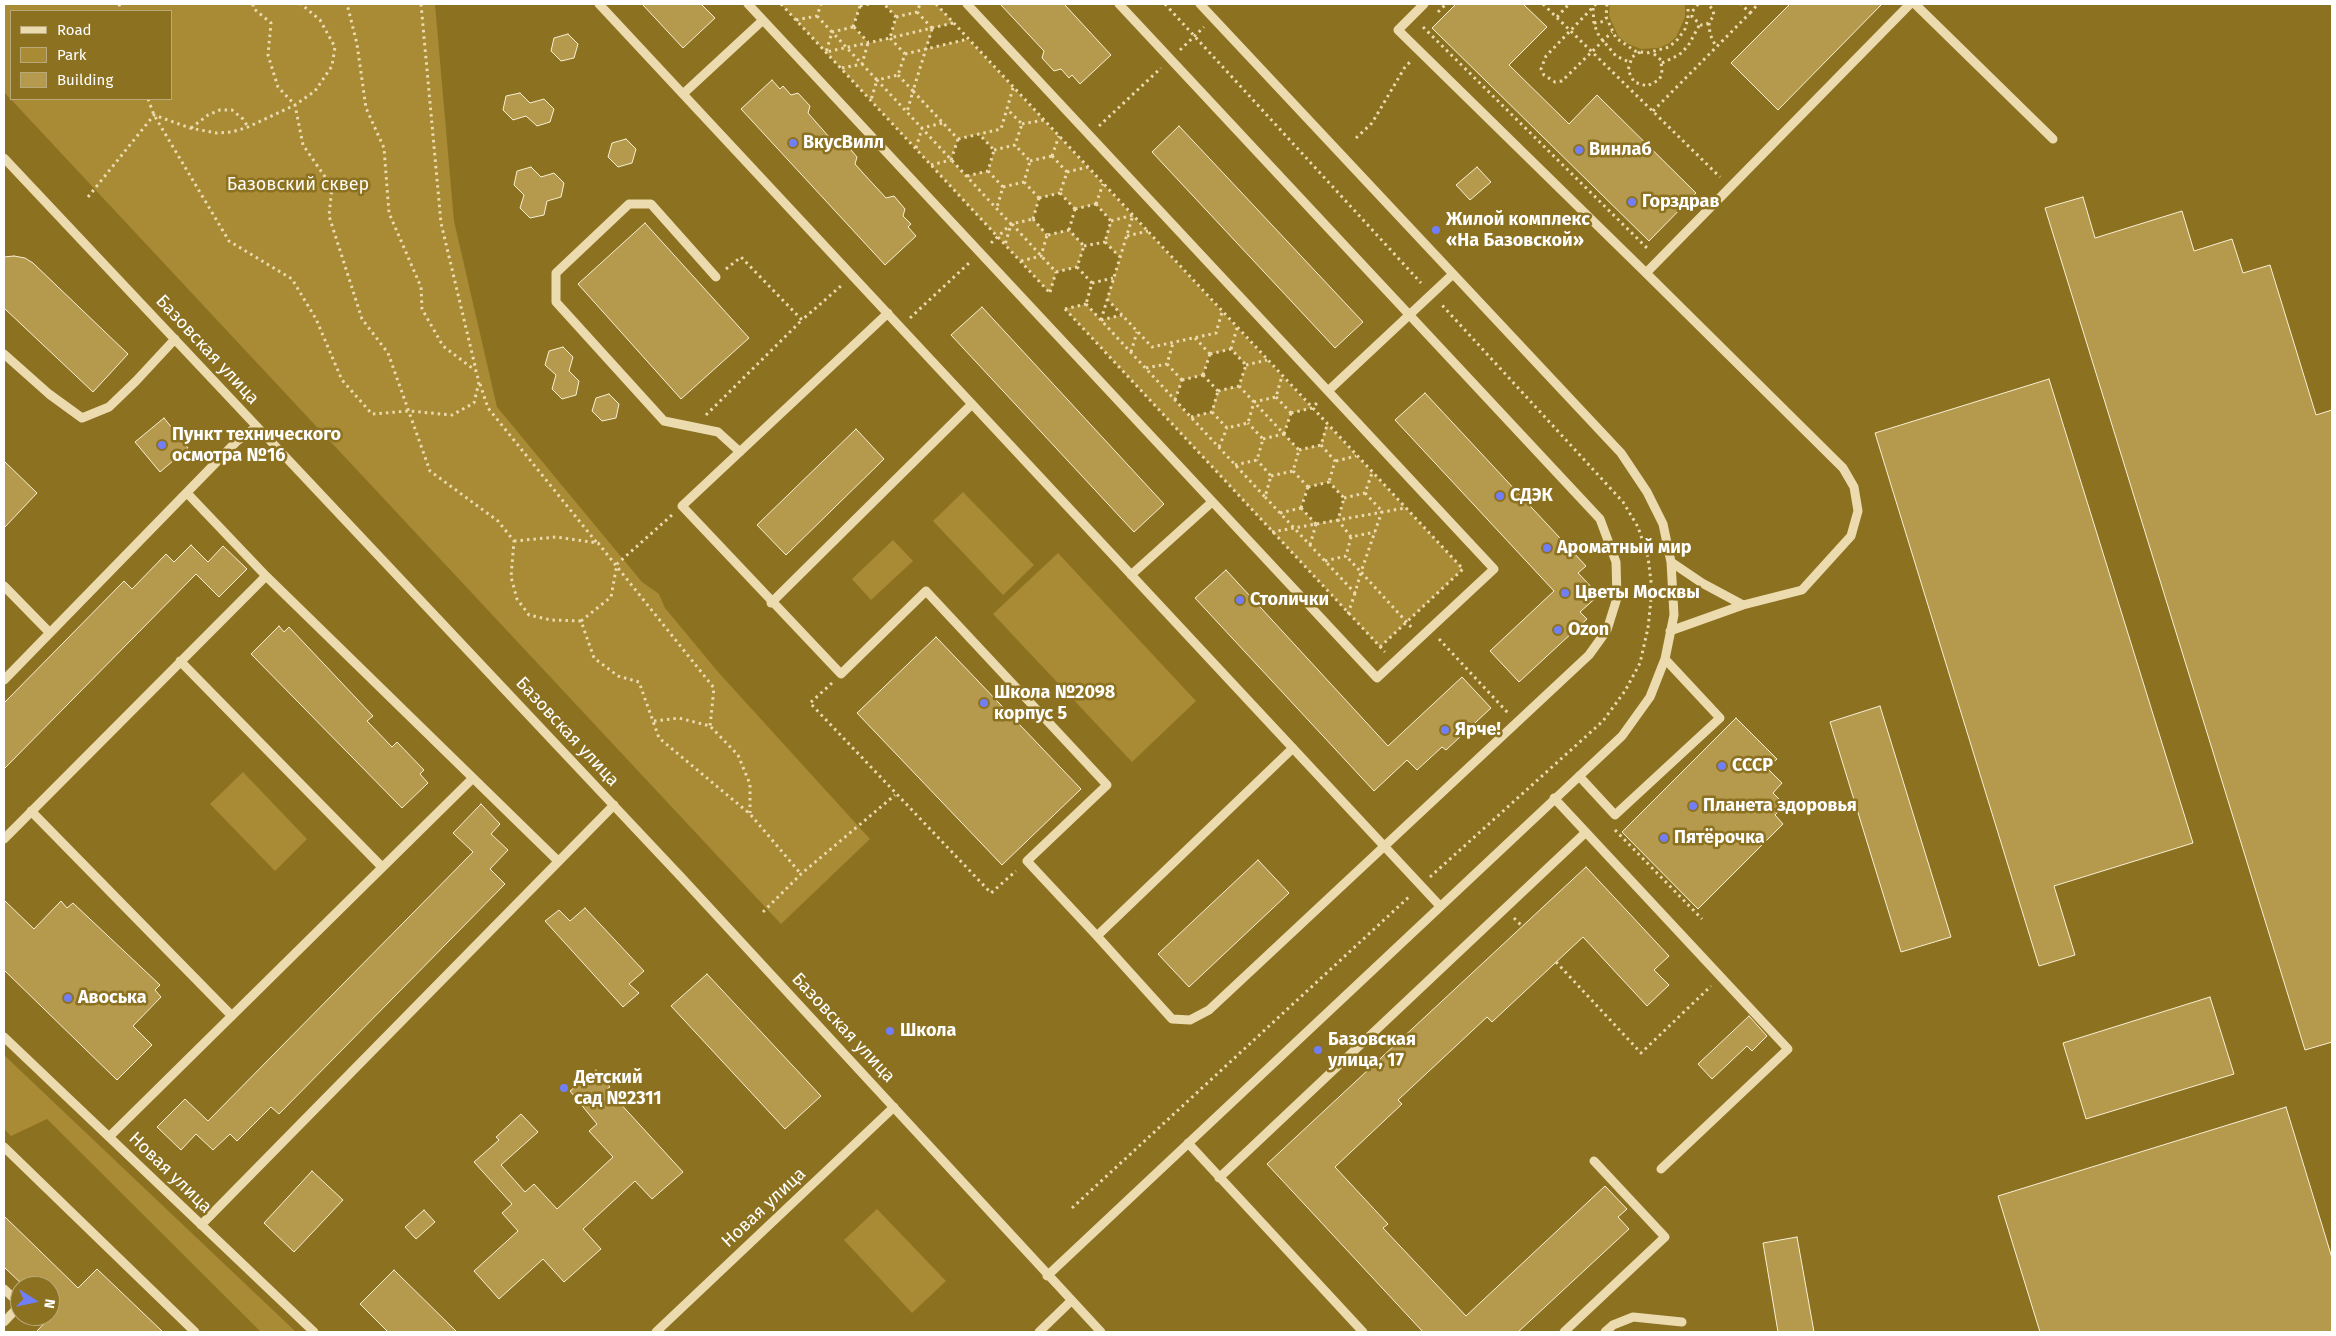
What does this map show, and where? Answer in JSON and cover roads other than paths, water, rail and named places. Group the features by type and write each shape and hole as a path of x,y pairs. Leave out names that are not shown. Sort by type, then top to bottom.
{"street":[{"path":"599,4 1440,906"},
{"path":"748,4 1377,678 1494,569 967,4"},
{"path":"888,313 682,506 841,674 926,591 1107,786 1027,861 1172,1019 1190,1020 1209,1010 1589,655 1607,630 1617,598 1616,562 1600,519 1119,4"},
{"path":"1047,1276 1579,776 1627,728 1650,697 1665,659 1674,614 1671,562 1663,524 1647,492 1620,453 1200,4"},
{"path":"1424,4 1398,30 1843,468 1854,487 1858,511 1851,536 1802,590 1743,605 1670,631"},
{"path":"1646,273 1910,4"},
{"path":"1915,4 2053,139"},
{"path":"683,94 763,20"},
{"name":"Базовская улица","path":"6,165 174,339 614,805 894,1107 1047,1276 1101,1332"},
{"path":"716,277 651,204 629,204 556,273 556,302 664,421 718,432 740,452"},
{"path":"1328,392 1453,274"},
{"path":"4,354 49,394 82,418 109,407 136,381 174,339"},
{"path":"771,602 972,404"},
{"path":"4,680 236,442 256,427"},
{"path":"187,493 266,576 558,862"},
{"path":"1131,575 1212,502"},
{"path":"1671,562 1702,583 1743,605"},
{"path":"4,839 266,576"},
{"path":"4,586 50,633"},
{"path":"1579,776 1615,815 1720,718 1665,659"},
{"path":"180,661 382,867"},
{"path":"1097,936 1293,748"},
{"path":"109,1137 472,778"},
{"path":"1554,798 1788,1049 1661,1169"},
{"path":"201,1225 614,805"},
{"path":"31,812 232,1016"},
{"path":"1219,1178 1585,833"},
{"name":"Новая улица","path":"4,1037 314,1332"},
{"name":"Новая улица","path":"656,1332 894,1107"},
{"path":"1188,1143 1363,1332"},
{"path":"4,1147 195,1332"},
{"path":"1564,1332 1665,1237 1594,1161"},
{"path":"1038,1332 1071,1301"},
{"path":"1605,1332 1613,1325 1633,1317 1682,1322"}],"place":[{"name":"ВкусВилл","path":"793,143"},
{"name":"Винлаб","path":"1579,150"},
{"name":"Горздрав","path":"1632,202"},
{"name":"Жилой комплекс «На Базовской»","path":"1436,230"},
{"name":"Пункт технического осмотра №16","path":"162,445"},
{"name":"СДЭК","path":"1500,496"},
{"name":"Ароматный мир","path":"1547,548"},
{"name":"Цветы Москвы","path":"1565,593"},
{"name":"Столички","path":"1240,600"},
{"name":"Ozon","path":"1558,630"},
{"name":"Школа №2098 корпус 5","path":"984,703"},
{"name":"Ярче!","path":"1445,730"},
{"name":"СССР","path":"1722,766"},
{"name":"Планета здоровья","path":"1693,806"},
{"name":"Пятёрочка","path":"1664,838"},
{"name":"Авоська","path":"68,998"},
{"name":"Школа","path":"890,1031"},
{"name":"Базовская улица, 17","path":"1318,1050"},
{"name":"Детский сад №2311","path":"564,1088"}],"park label":[{"name":"Базовский сквер","path":"298,185"}]}
